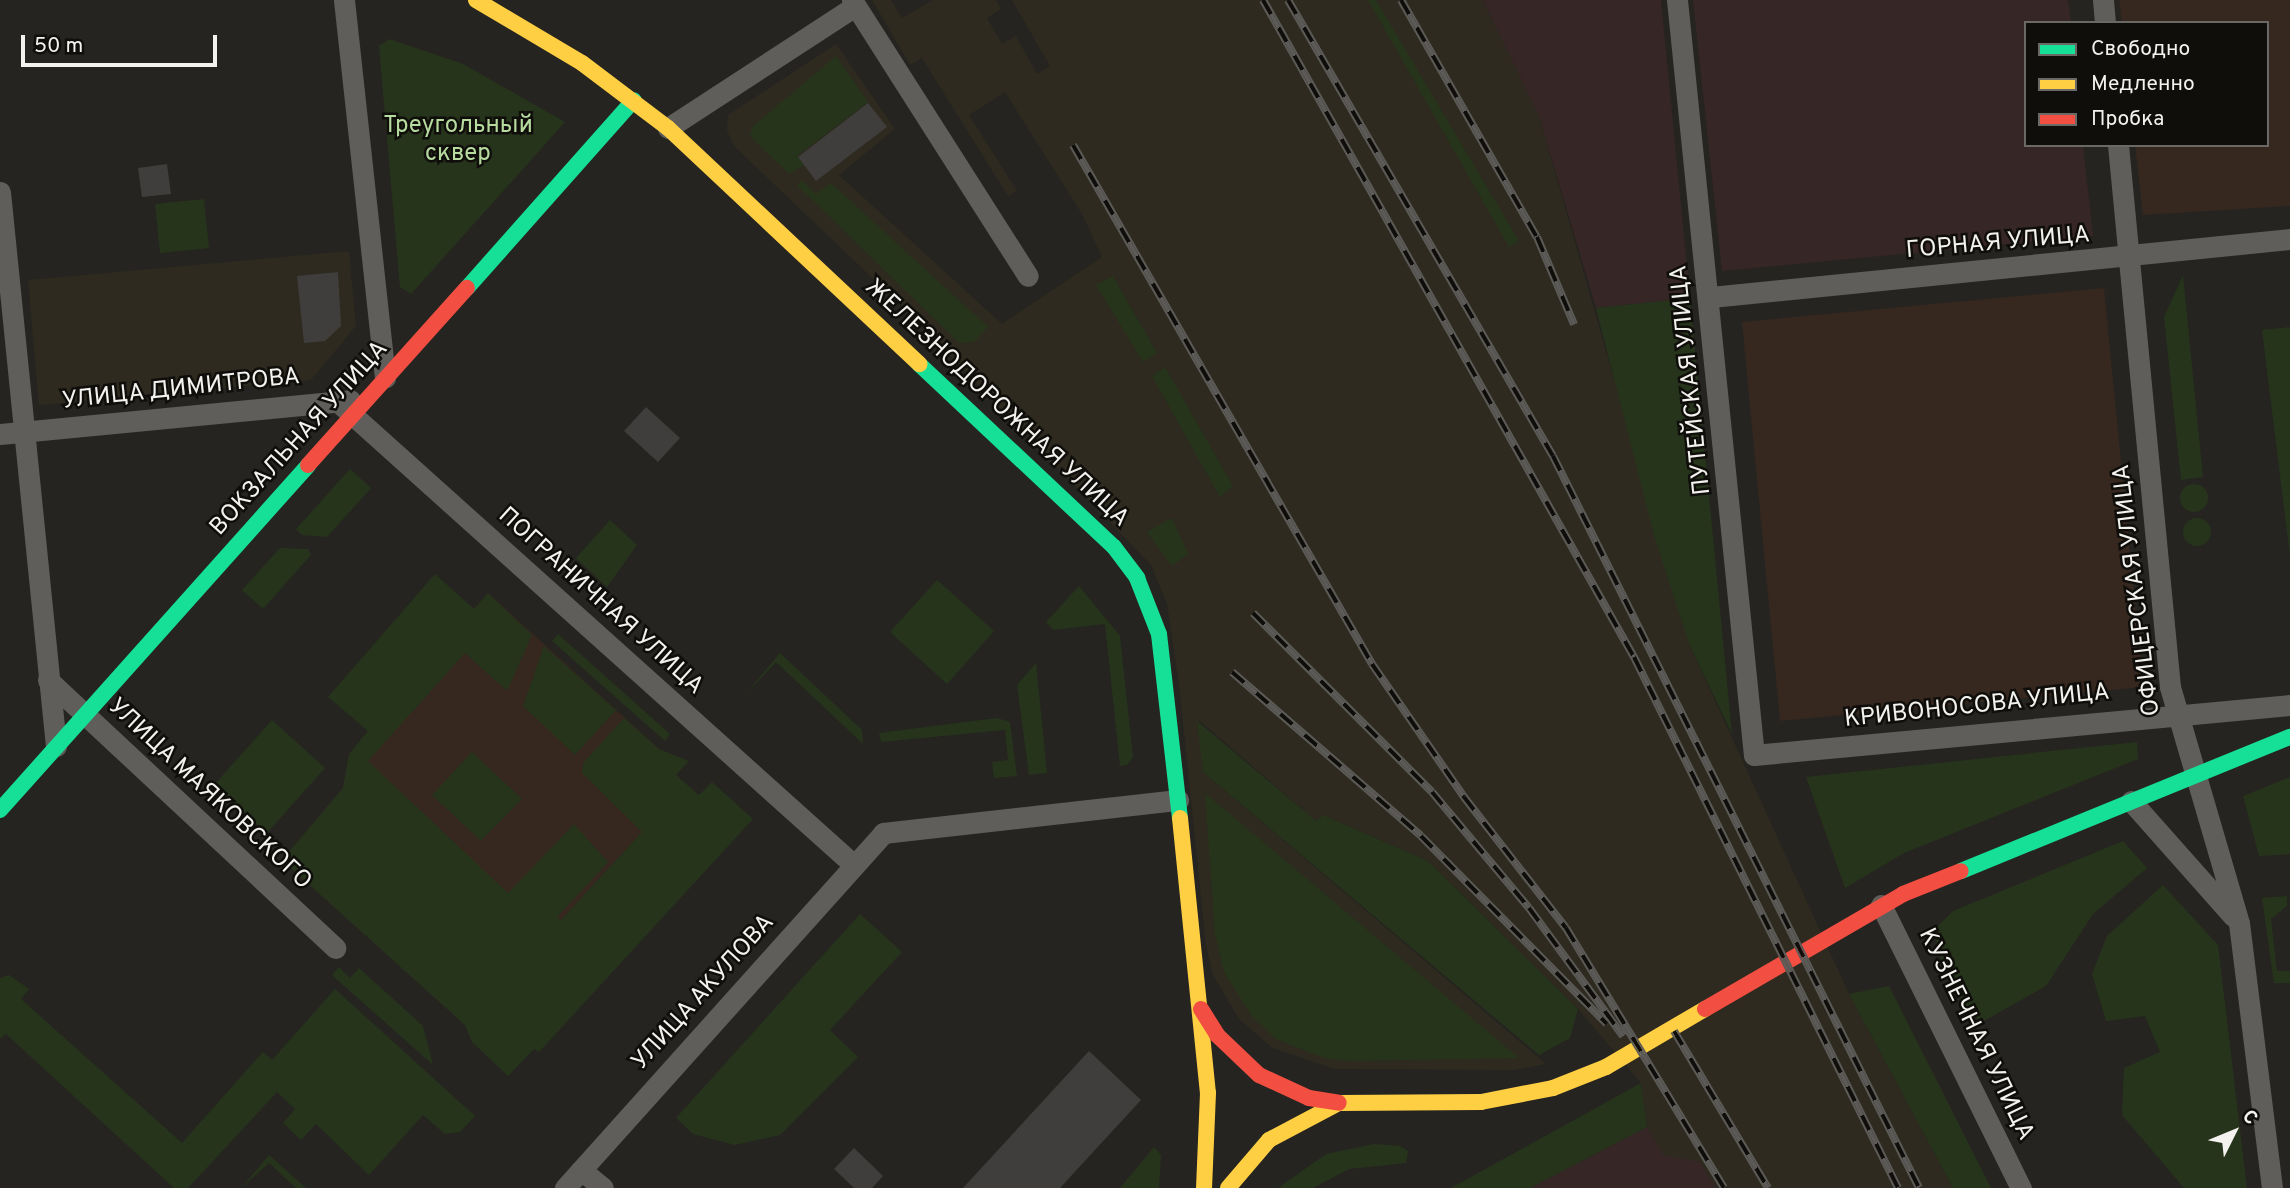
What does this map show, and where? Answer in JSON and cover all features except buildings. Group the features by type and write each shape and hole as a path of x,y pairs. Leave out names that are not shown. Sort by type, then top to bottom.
{"main road":[{"name":"ЖЕЛЕЗНОДОРОЖНАЯ УЛИЦА","path":"476,0 634,100 668,128 1128,563 1159,634 1200,1007 1209,1132 1204,1188"},
{"name":"ВОКЗАЛЬНАЯ УЛИЦА","path":"367,398 634,100"},
{"name":"ВОКЗАЛЬНАЯ УЛИЦА","path":"0,810 345,408"},
{"path":"1881,905 2290,737"},
{"name":"ЖЕЛЕЗНОДОРОЖНАЯ УЛИЦА","path":"1200,1007 1217,1035 1259,1075 1308,1098 1339,1103 1480,1102 1553,1088 1606,1066 1881,905"},
{"path":"1228,1188 1269,1140 1339,1103"}],"street":[{"path":"344,0 385,378"},
{"name":"ПУТЕЙСКАЯ УЛИЦА","path":"1677,0 1711,297 1754,755"},
{"path":"2103,0 2105,21"},
{"path":"668,128 853,3 1028,276"},
{"name":"ОФИЦЕРСКАЯ УЛИЦА","path":"2118,147 2177,715 2239,923 2272,1188"},
{"path":"0,192 56,746"},
{"name":"ГОРНАЯ УЛИЦА","path":"1711,297 2129,258 2290,239"},
{"name":"УЛИЦА ДИМИТРОВА","path":"0,434 345,408 367,398"},
{"name":"ПОГРАНИЧНАЯ УЛИЦА","path":"345,408 854,865"},
{"name":"УЛИЦА МАЯКОВСКОГО","path":"48,680 335,948"},
{"name":"КРИВОНОСОВА УЛИЦА","path":"1754,755 2290,705"},
{"name":"УЛИЦА АКУЛОВА","path":"565,1188 883,833 1178,800"},
{"path":"2131,802 2239,923"},
{"name":"КУЗНЕЧНАЯ УЛИЦА","path":"1881,905 2021,1188"},
{"path":"581,1170 603,1188"}],"shaded area":[{"path":"872,0 891,0 902,18 933,0 996,0 1001,9 987,18 1002,44 1016,36 1037,74 1050,66 1012,0 1483,0 1539,116 1690,646 1849,994 1953,1188 1716,1188 1700,1162 1663,1156 1647,1127 1641,1083 1578,1009 1428,861 1323,815 1317,822 1199,720 1203,772 1546,1064 1514,1070 1335,1069 1273,1048 1239,1019 1213,975 1206,945 1179,684 1167,604 1151,565 907,311 735,147 727,131 728,115 836,44 895,129 839,175 1002,324 1102,257 1082,214 1005,92 969,115 1017,191 1008,196 922,58 910,65","holes":["1113,276 1157,353 1143,361 1097,285","1165,368 1233,486 1221,496 1152,376"]},
{"path":"1483,0 1661,0 1690,298 1596,308 1539,116"},
{"path":"1693,0 2068,0 2071,21 2024,21 2024,147 2083,147 2093,236 1722,271"},
{"path":"2119,0 2290,0 2290,206 2143,215 2135,147 2269,147 2269,21 2122,21"},
{"path":"349,251 356,326 311,380 39,405 28,280"},
{"path":"2104,288 2143,687 1780,721 1742,322"},
{"path":"488,593 659,749 654,755 686,784 465,1025 282,860 343,788 349,754"},
{"path":"1647,1127 1663,1155 1700,1162 1716,1188 1530,1188"}],"green space":[{"path":"1368,0 1376,0 1519,241 1509,247"},
{"name":"Треугольный сквер","path":"389,39 463,64 565,122 411,294 400,287 379,46"},
{"path":"836,56 868,102 797,156 804,165 789,174 750,136 753,126"},
{"path":"802,180 816,194 831,183 988,327 974,342 959,343 797,185"},
{"path":"204,199 209,248 160,253 155,204"},
{"path":"2183,275 2203,477 2181,480 2164,317"},
{"path":"1113,276 1157,353 1143,362 1096,285"},
{"path":"1690,298 1732,734 1690,646 1655,539 1596,308"},
{"path":"2290,327 2290,556 2262,330"},
{"path":"1165,367 1233,486 1220,497 1152,376"},
{"path":"350,469 371,488 327,537 302,535 296,529"},
{"path":"2194,484 2204,488 2208,498 2204,508 2194,512 2184,508 2180,498 2184,488"},
{"path":"1172,518 1188,554 1172,566 1147,532"},
{"path":"2197,518 2207,522 2211,532 2207,542 2197,546 2187,542 2183,532 2187,522"},
{"path":"610,520 637,545 607,587 576,558"},
{"path":"280,548 308,549 311,555 263,609 242,590"},
{"path":"435,574 474,609 488,593 532,635 507,691 465,653 368,761 508,893 574,824 608,862 557,917 561,920 642,832 582,773 583,763 624,718 659,749 689,761 676,775 699,795 712,782 753,819 539,1052 534,1049 508,1076 472,1042 465,1025 282,860 343,788 349,754 368,731 328,697"},
{"path":"937,580 994,631 947,684 890,632"},
{"path":"1079,586 1120,636 1133,757 1127,765 1120,766 1105,624 1053,630 1046,622"},
{"path":"558,634 670,734 665,741 552,641"},
{"path":"544,646 616,710 575,755 523,706"},
{"path":"780,653 862,730 863,744 776,662 744,696"},
{"path":"1036,663 1047,773 1029,775 1017,685"},
{"path":"997,718 1010,722 1017,776 994,778 992,762 1008,760 1005,730 881,742 879,733"},
{"path":"272,720 325,768 267,833 214,785"},
{"path":"1197,721 1316,821 1323,815 1428,861 1578,1009 1570,1038 1539,1055 1203,772"},
{"path":"2137,742 2138,759 1904,853 1845,888 1806,777"},
{"path":"472,752 522,799 481,841 432,795"},
{"path":"2290,777 2290,854 2259,856 2243,796"},
{"path":"1205,793 1519,1058 1351,1061 1324,1058 1276,1039 1252,1016 1224,972 1215,934"},
{"path":"2123,841 2147,868 2093,914 2046,986 1984,1021 1968,1015 1936,947 1938,926 1953,911"},
{"path":"2163,885 2218,945 2247,1188 2184,1188 2122,1115 2124,1068 2160,1052 2145,1016 2106,1021 2092,974 2107,936"},
{"path":"2287,896 2287,906 2271,919 2277,971 2290,971 2290,983 2274,983 2262,898"},
{"path":"860,914 902,952 830,1030 858,1057 780,1135 735,1145 693,1134 676,1118"},
{"path":"339,967 350,978 359,968 423,1026 433,1065 332,975"},
{"path":"9,975 29,989 21,999 182,1143 263,1052 272,1060 335,989 475,1116 460,1132 445,1134 423,1115 369,1175 316,1124 301,1140 283,1123 295,1109 277,1092 188,1188 174,1188 6,1034 0,1039 0,978"},
{"path":"1889,986 1991,1188 1953,1188 1849,994"},
{"path":"1641,1083 1647,1127 1530,1188 1451,1188"},
{"path":"1374,1144 1400,1146 1408,1151 1406,1163 1349,1169 1313,1188 1278,1188 1326,1154"},
{"path":"1154,1147 1161,1155 1159,1188 1120,1188"},
{"path":"269,1155 306,1188 296,1188 269,1163 241,1188"}],"railway":[{"path":"1263,0 1634,657 1898,1188"},
{"path":"1288,0 1553,456 1919,1188"},
{"path":"1401,0 1537,237 1574,324"},
{"path":"1073,145 1372,664 1464,797 1566,928 1724,1188"},
{"path":"1253,613 1432,792 1529,908 1623,1036"},
{"path":"1232,672 1421,836 1607,1024"},
{"path":"1674,1031 1768,1188"}],"traffic: fast":[{"path":"467,288 634,100"},
{"path":"919,364 1114,547 1137,578 1159,634 1180,818"},
{"path":"0,810 308,465"},
{"path":"1961,871 2290,737"}],"traffic: slow":[{"path":"476,0 582,63 668,128 919,364"},
{"path":"1180,818 1208,1093 1204,1188"},
{"path":"1228,1188 1269,1140 1339,1103 1481,1102 1553,1088 1606,1067 1705,1009"}],"traffic: jam":[{"path":"308,465 467,288"},
{"path":"1705,1009 1903,894 1961,871"},
{"path":"1201,1009 1217,1035 1259,1075 1309,1098 1339,1103"}]}
